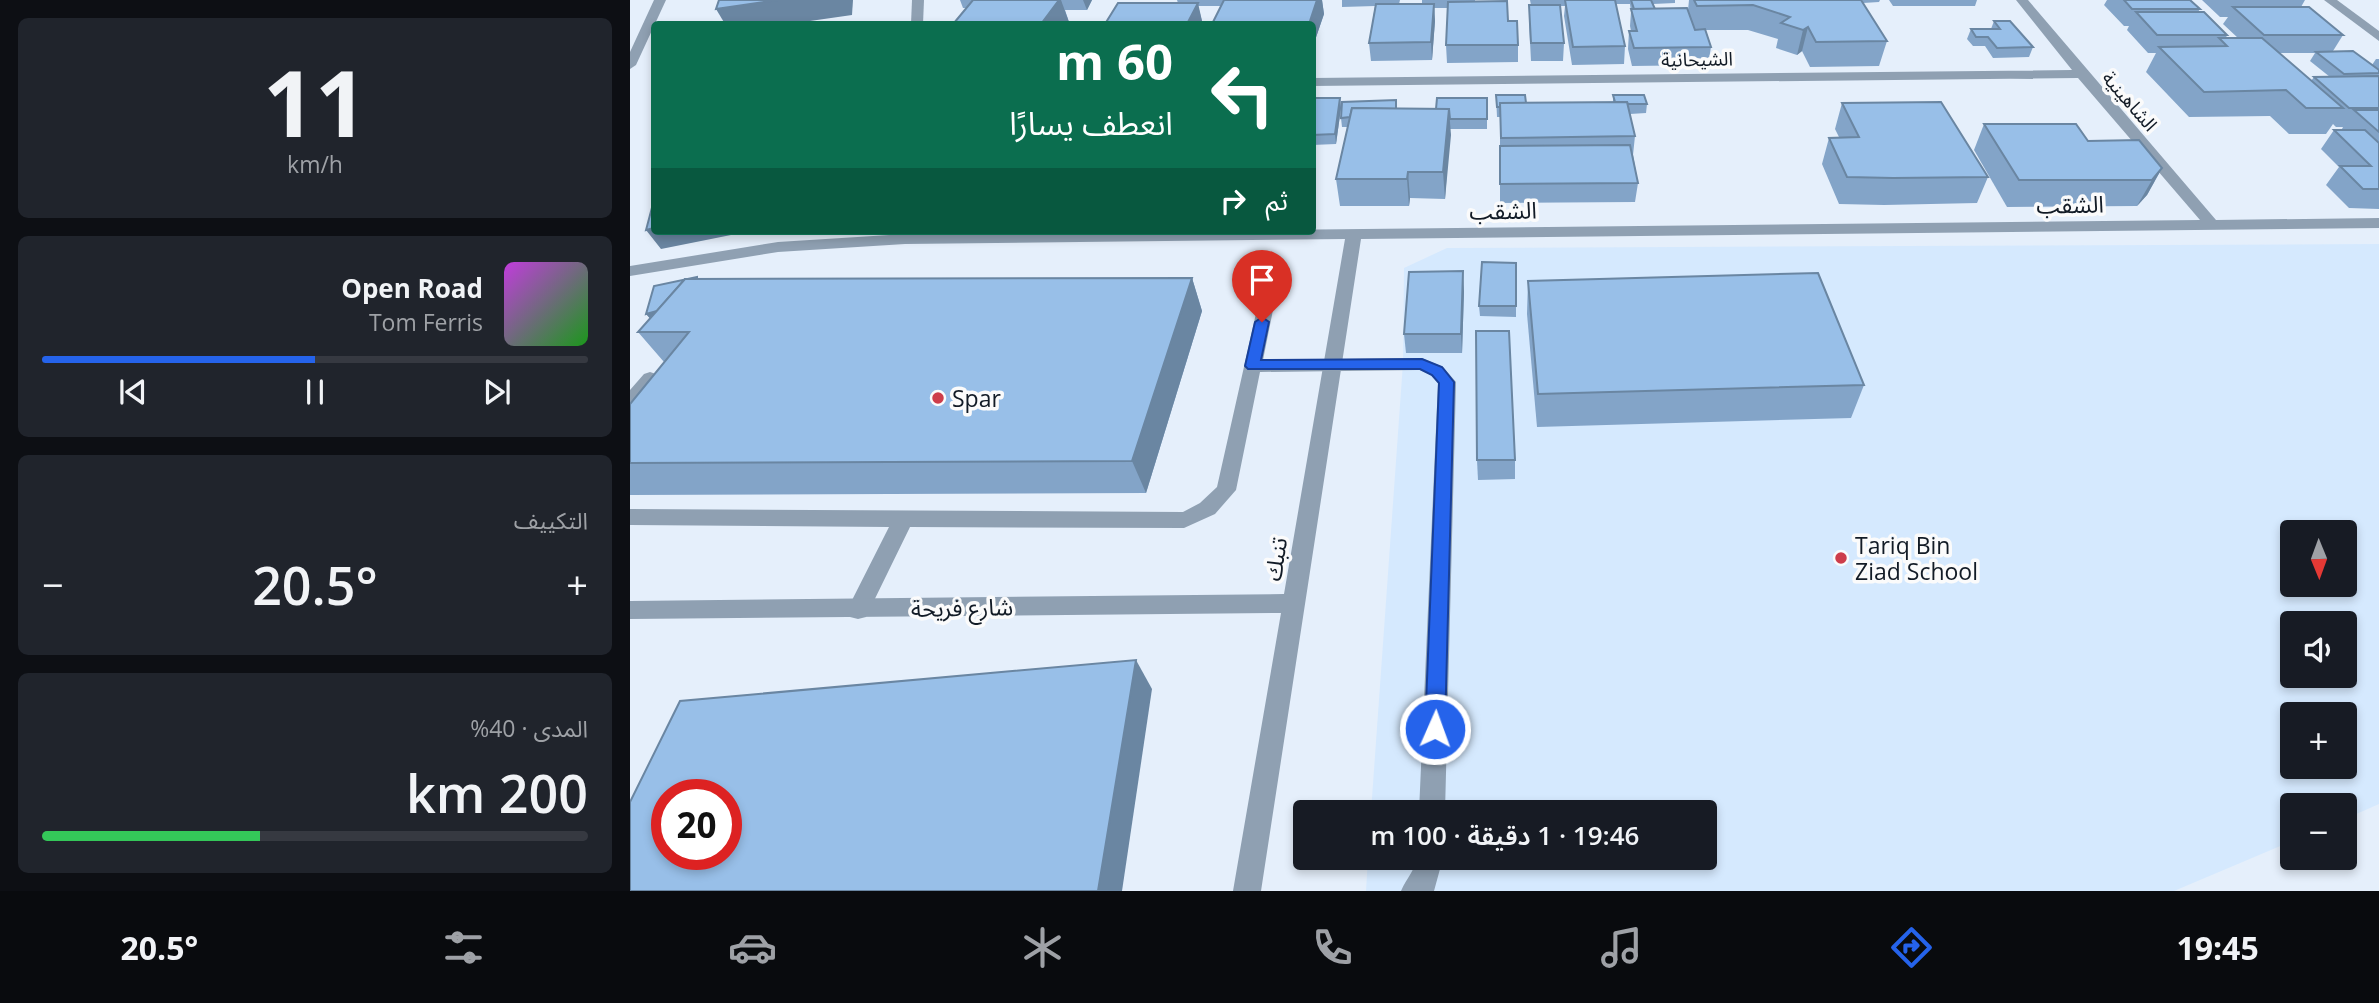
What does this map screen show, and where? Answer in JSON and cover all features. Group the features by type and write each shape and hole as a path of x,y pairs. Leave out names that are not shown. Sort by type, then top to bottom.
{"street":[{"path":"630,65 660,0"},
{"path":"917,21 918,0"},
{"name":"الشاهينية","path":"2022,0 2212,225"},
{"path":"2330,0 2379,37"},
{"name":"الشيحانية","path":"1316,82 2082,74"},
{"name":"الشقب","path":"1316,234 2379,223"},
{"name":"تنبك","path":"1247,891 1335,364 1354,234"},
{"name":"الشقب","path":"630,271 778,247 905,235"},
{"path":"630,517 1184,520 1202,513 1216,503 1226,490 1267,300"},
{"path":"1253,366 1422,364 1437,371 1447,382 1432,800"},
{"path":"858,610 904,519"},
{"name":"شارع فريحة","path":"630,610 858,610 1295,603"},
{"path":"1415,891 1425,881 1427,870"}],"lane":[{"path":"630,402 650,378"}],"shaded area":[{"name":"Tariq Bin Ziad School","path":"2379,244 2379,804 2357,814 2357,793 2280,793 2280,846 2174,891 1366,891 1367,870 1717,870 1717,800 1372,800 1403,363 1404,268 1447,248"}],"building":[{"path":"719,0 778,0 716,9"},
{"path":"973,0 1059,0 1043,21 956,21"},
{"path":"1224,0 1317,0 1310,21 1214,21"},
{"path":"1565,0 1615,0 1625,46 1573,47"},
{"path":"1631,0 1651,0 1655,9 1634,9"},
{"path":"1694,0 1861,0 1887,41 1816,42 1808,27 1803,30 1781,23 1790,17 1753,5 1697,6"},
{"path":"2124,0 2190,0 2200,9 2132,9"},
{"path":"1507,1 1508,21 1517,21 1518,45 1446,45 1448,2"},
{"path":"1118,3 1198,3 1189,21 1107,21"},
{"path":"1376,4 1434,4 1431,42 1369,43"},
{"path":"1529,5 1560,5 1564,43 1531,43"},
{"path":"2233,7 2309,7 2343,35 2264,35"},
{"path":"1687,8 1695,30 1705,29 1711,47 1634,48 1629,31 1637,31 1631,9"},
{"path":"2136,12 2204,12 2227,35 2157,35"},
{"path":"1994,21 2010,21 2033,47 1997,48 1988,37 1976,37 1971,29 2000,29"},
{"path":"2219,38 2262,38 2343,108 2306,108 2286,90 2204,92 2159,47 2227,46"},
{"path":"2353,51 2379,70 2379,73 2344,74 2316,52"},
{"path":"2379,76 2379,108 2349,108 2314,77"},
{"path":"1496,95 1525,95 1526,103 1500,103 1500,107 1497,107"},
{"path":"1613,95 1644,95 1647,104 1615,102"},
{"path":"1316,98 1340,98 1335,134 1316,135"},
{"path":"1437,98 1487,98 1487,119 1450,119 1449,109 1436,109"},
{"path":"1396,100 1396,109 1352,108 1350,117 1341,118 1342,102"},
{"path":"1627,102 1635,136 1501,138 1500,103"},
{"path":"1941,102 1988,177 1847,177 1829,138 1859,137 1842,103"},
{"path":"1352,108 1449,109 1443,172 1408,172 1407,179 1336,179"},
{"path":"2354,110 2379,110 2379,132"},
{"path":"1984,124 2076,124 2088,141 2139,140 2162,168 2152,180 2019,180"},
{"path":"2334,130 2365,130 2379,143 2379,189 2363,189 2340,166 2371,166"},
{"path":"1630,145 1638,183 1500,184 1500,146"},
{"path":"651,211 651,229 646,230"},
{"path":"1482,262 1516,263 1516,306 1479,306"},
{"path":"1463,271 1461,334 1404,334 1409,272"},
{"path":"1818,273 1864,385 1538,394 1528,281"},
{"path":"1192,278 1132,461 630,463 630,404 689,332 638,332 685,279"},
{"path":"684,280 657,311 646,314 654,286"},
{"path":"1476,331 1509,331 1515,460 1477,460"},
{"path":"1136,660 1098,891 630,891 630,802 680,701"}],"place":[{"name":"Spar","path":"938,398"},
{"name":"Tariq Bin Ziad School","path":"1841,558"}],"route":[{"path":"1262,322 1253,366 1422,364 1437,371 1447,382 1435,729"}]}
